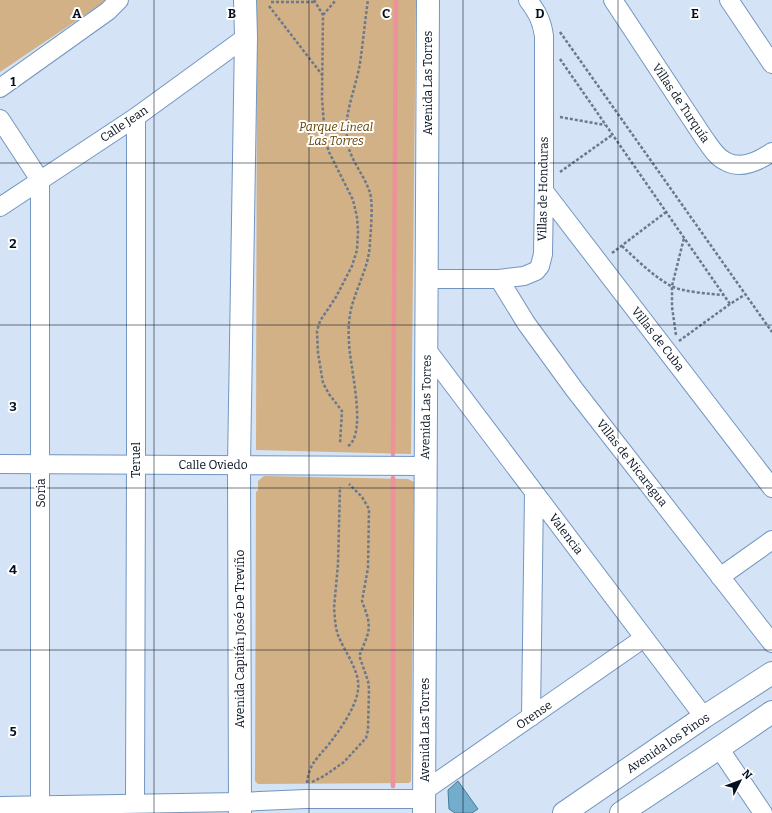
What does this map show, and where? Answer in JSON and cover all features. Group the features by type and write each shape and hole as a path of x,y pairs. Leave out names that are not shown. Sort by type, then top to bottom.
{"street":[{"path":"0,88 108,12 119,0"},
{"path":"240,465 246,37 245,0"},
{"name":"Avenida Las Torres","path":"424,801 428,279 428,0"},
{"name":"Villas de Honduras","path":"428,279 499,279 524,276 536,270 540,266 543,254 544,36 540,17 528,0"},
{"name":"Villas de Turquía","path":"613,0 704,138 724,161 736,165 750,163 763,158 772,152"},
{"path":"728,0 772,64"},
{"name":"Calle Jean","path":"0,207 136,117 246,37"},
{"name":"Teruel","path":"135,804 136,117"},
{"path":"0,119 40,180"},
{"name":"Soria","path":"40,180 40,806"},
{"name":"Villas de Cuba","path":"544,187 600,263 772,488"},
{"name":"Villas de Nicaragua","path":"499,279 523,318 574,389 772,643"},
{"name":"Valencia","path":"427,350 704,717"},
{"name":"Calle Oviedo","path":"0,464 426,466"},
{"name":"Avenida Capitán José De Treviño","path":"240,465 240,808"},
{"path":"531,717 534,492"},
{"path":"720,577 772,540"},
{"name":"Orense","path":"424,801 531,717 644,638"},
{"name":"Avenida los Pinos","path":"564,813 704,717 772,674"},
{"path":"633,810 772,712"},
{"path":"720,748 763,813"},
{"path":"0,806 135,804 240,808 306,799 424,801"}],"path":[{"path":"323,15 336,0"},
{"path":"348,446 354,441 358,410 349,342 349,318 353,300 366,268 370,244 371,216 370,194 350,153 346,138 347,122 360,63 368,0"},
{"path":"270,2 315,1 323,15 322,112 325,139 352,200 357,218 357,250 352,266 336,297 320,321 317,331 318,353 323,383 329,394 342,411 340,443"},
{"path":"269,6 323,76"},
{"path":"540,17 546,17 555,24 772,332"},
{"path":"544,36 730,304"},
{"path":"544,114 605,125"},
{"path":"544,187 612,135"},
{"path":"600,263 666,212"},
{"path":"684,238 672,286 672,307 677,343 746,294"},
{"path":"622,246 647,269 672,286 700,293 724,295"},
{"path":"340,487 340,533 334,608 337,633 357,675 358,690 355,701 339,732 312,763 308,773 306,785 324,776 344,762 366,738 368,730 369,689 360,654 368,637 369,628 368,618 362,601 368,568 369,509 362,497 349,484"}],"green space":[{"path":"0,0 107,0 0,72"},
{"name":"Parque Lineal Las Torres","path":"257,0 416,0 411,454 256,450"},
{"path":"264,476 408,479 414,482 411,781 409,783 258,784 255,781 256,492 258,490 258,481"}],"building":[{"path":"458,781 478,809 472,813 455,813 449,809 448,790"}],"waterway":[{"path":"393,454 396,0"},
{"path":"393,478 393,786"}]}
